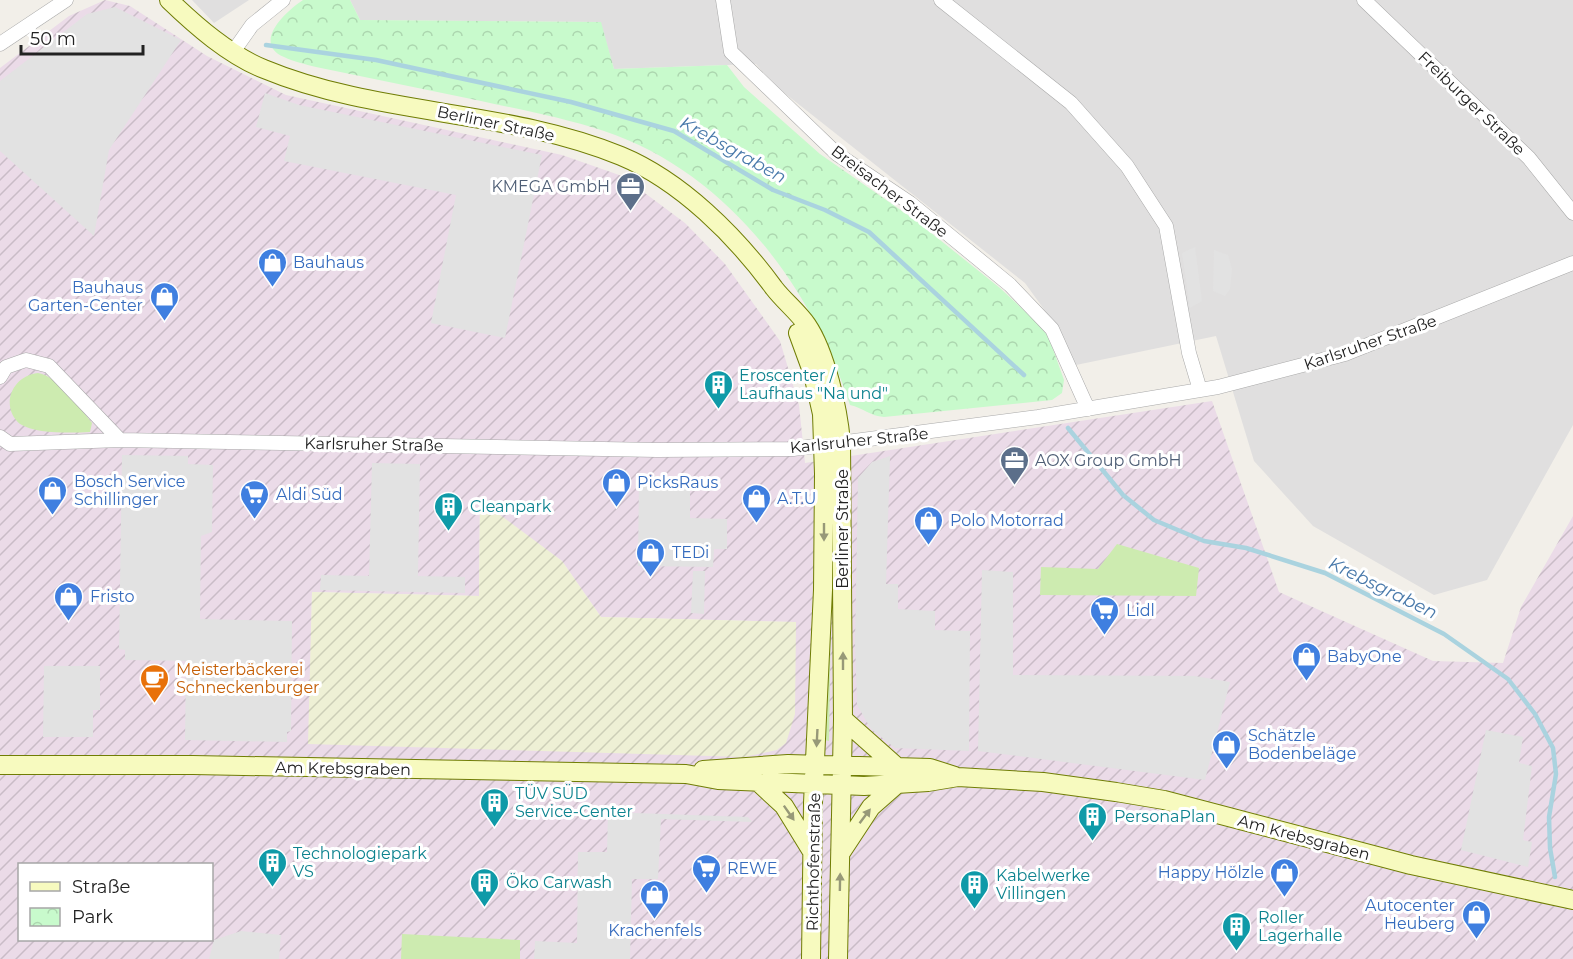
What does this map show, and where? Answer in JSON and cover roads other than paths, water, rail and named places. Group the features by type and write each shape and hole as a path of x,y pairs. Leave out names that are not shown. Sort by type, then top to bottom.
{"street":[{"path":"0,45 66,0"},
{"name":"Berliner Straße","path":"169,0 233,52 264,69 314,87 567,138 622,157 672,186 741,247 788,306 813,374 832,444 843,719 842,765"},
{"path":"233,52 252,25 283,0"},
{"name":"Breisacher Straße","path":"723,0 732,52 837,154 910,202 1010,285 1052,329 1077,380 1088,409"},
{"path":"941,0 1071,103 1127,166 1166,226 1189,353 1200,390"},
{"name":"Freiburger Straße","path":"1364,0 1529,158 1573,213"},
{"name":"Karlsruher Straße","path":"0,437 10,444 120,440 657,450 793,449 1038,417 1200,390 1345,354 1573,263"},
{"path":"0,377 6,367 26,360 49,366 120,440"},
{"name":"Berliner Straße","path":"815,773 832,444"},
{"path":"841,853 871,807 896,776 843,719"},
{"name":"Am Krebsgraben","path":"0,765 193,765 686,774 718,780 757,781 815,773 842,765 896,776"},
{"name":"Richthofenstraße","path":"838,959 842,765"},
{"name":"Am Krebsgraben","path":"686,774 717,768 815,773 842,784 896,776 1044,782 1164,800 1436,871 1573,900"},
{"name":"Richthofenstraße","path":"811,959 815,773"},
{"path":"757,781 784,806 812,852"}],"waterway":[{"name":"Krebsgraben","path":"266,45 376,60 571,102 674,131 773,190 825,210 869,232 1024,375"},
{"name":"Krebsgraben","path":"1068,428 1123,495 1154,520 1204,541 1246,548 1325,573 1444,634 1508,679 1535,714 1553,748 1556,774 1549,817 1550,848 1555,877"}],"place":[{"name":"KMEGA GmbH","path":"631,212"},
{"name":"Bauhaus","path":"272,288"},
{"name":"Bauhaus Garten-Center","path":"164,322"},
{"name":"Eroscenter / Laufhaus \"Na und\"","path":"718,410"},
{"name":"AOX Group GmbH","path":"1014,486"},
{"name":"PicksRaus","path":"616,508"},
{"name":"Bosch Service Schillinger","path":"53,516"},
{"name":"Aldi Süd","path":"255,520"},
{"name":"A.T.U","path":"756,524"},
{"name":"Cleanpark","path":"449,532"},
{"name":"Polo Motorrad","path":"929,546"},
{"name":"TEDi","path":"651,578"},
{"name":"Fristo","path":"69,622"},
{"name":"Lidl","path":"1105,636"},
{"name":"BabyOne","path":"1306,682"},
{"name":"Meisterbäckerei Schneckenburger","path":"155,704"},
{"name":"Schätzle Bodenbeläge","path":"1227,770"},
{"name":"TÜV SÜD Service-Center","path":"494,828"},
{"name":"PersonaPlan","path":"1093,842"},
{"name":"Technologiepark VS","path":"272,888"},
{"name":"REWE","path":"706,894"},
{"name":"Happy Hölzle","path":"1285,898"},
{"name":"Öko Carwash","path":"485,908"},
{"name":"Kabelwerke Villingen","path":"975,910"},
{"name":"Krachenfels","path":"655,920"},
{"name":"Autocenter Heuberg","path":"1476,940"},
{"name":"Roller Lagerhalle","path":"1237,952"}]}
